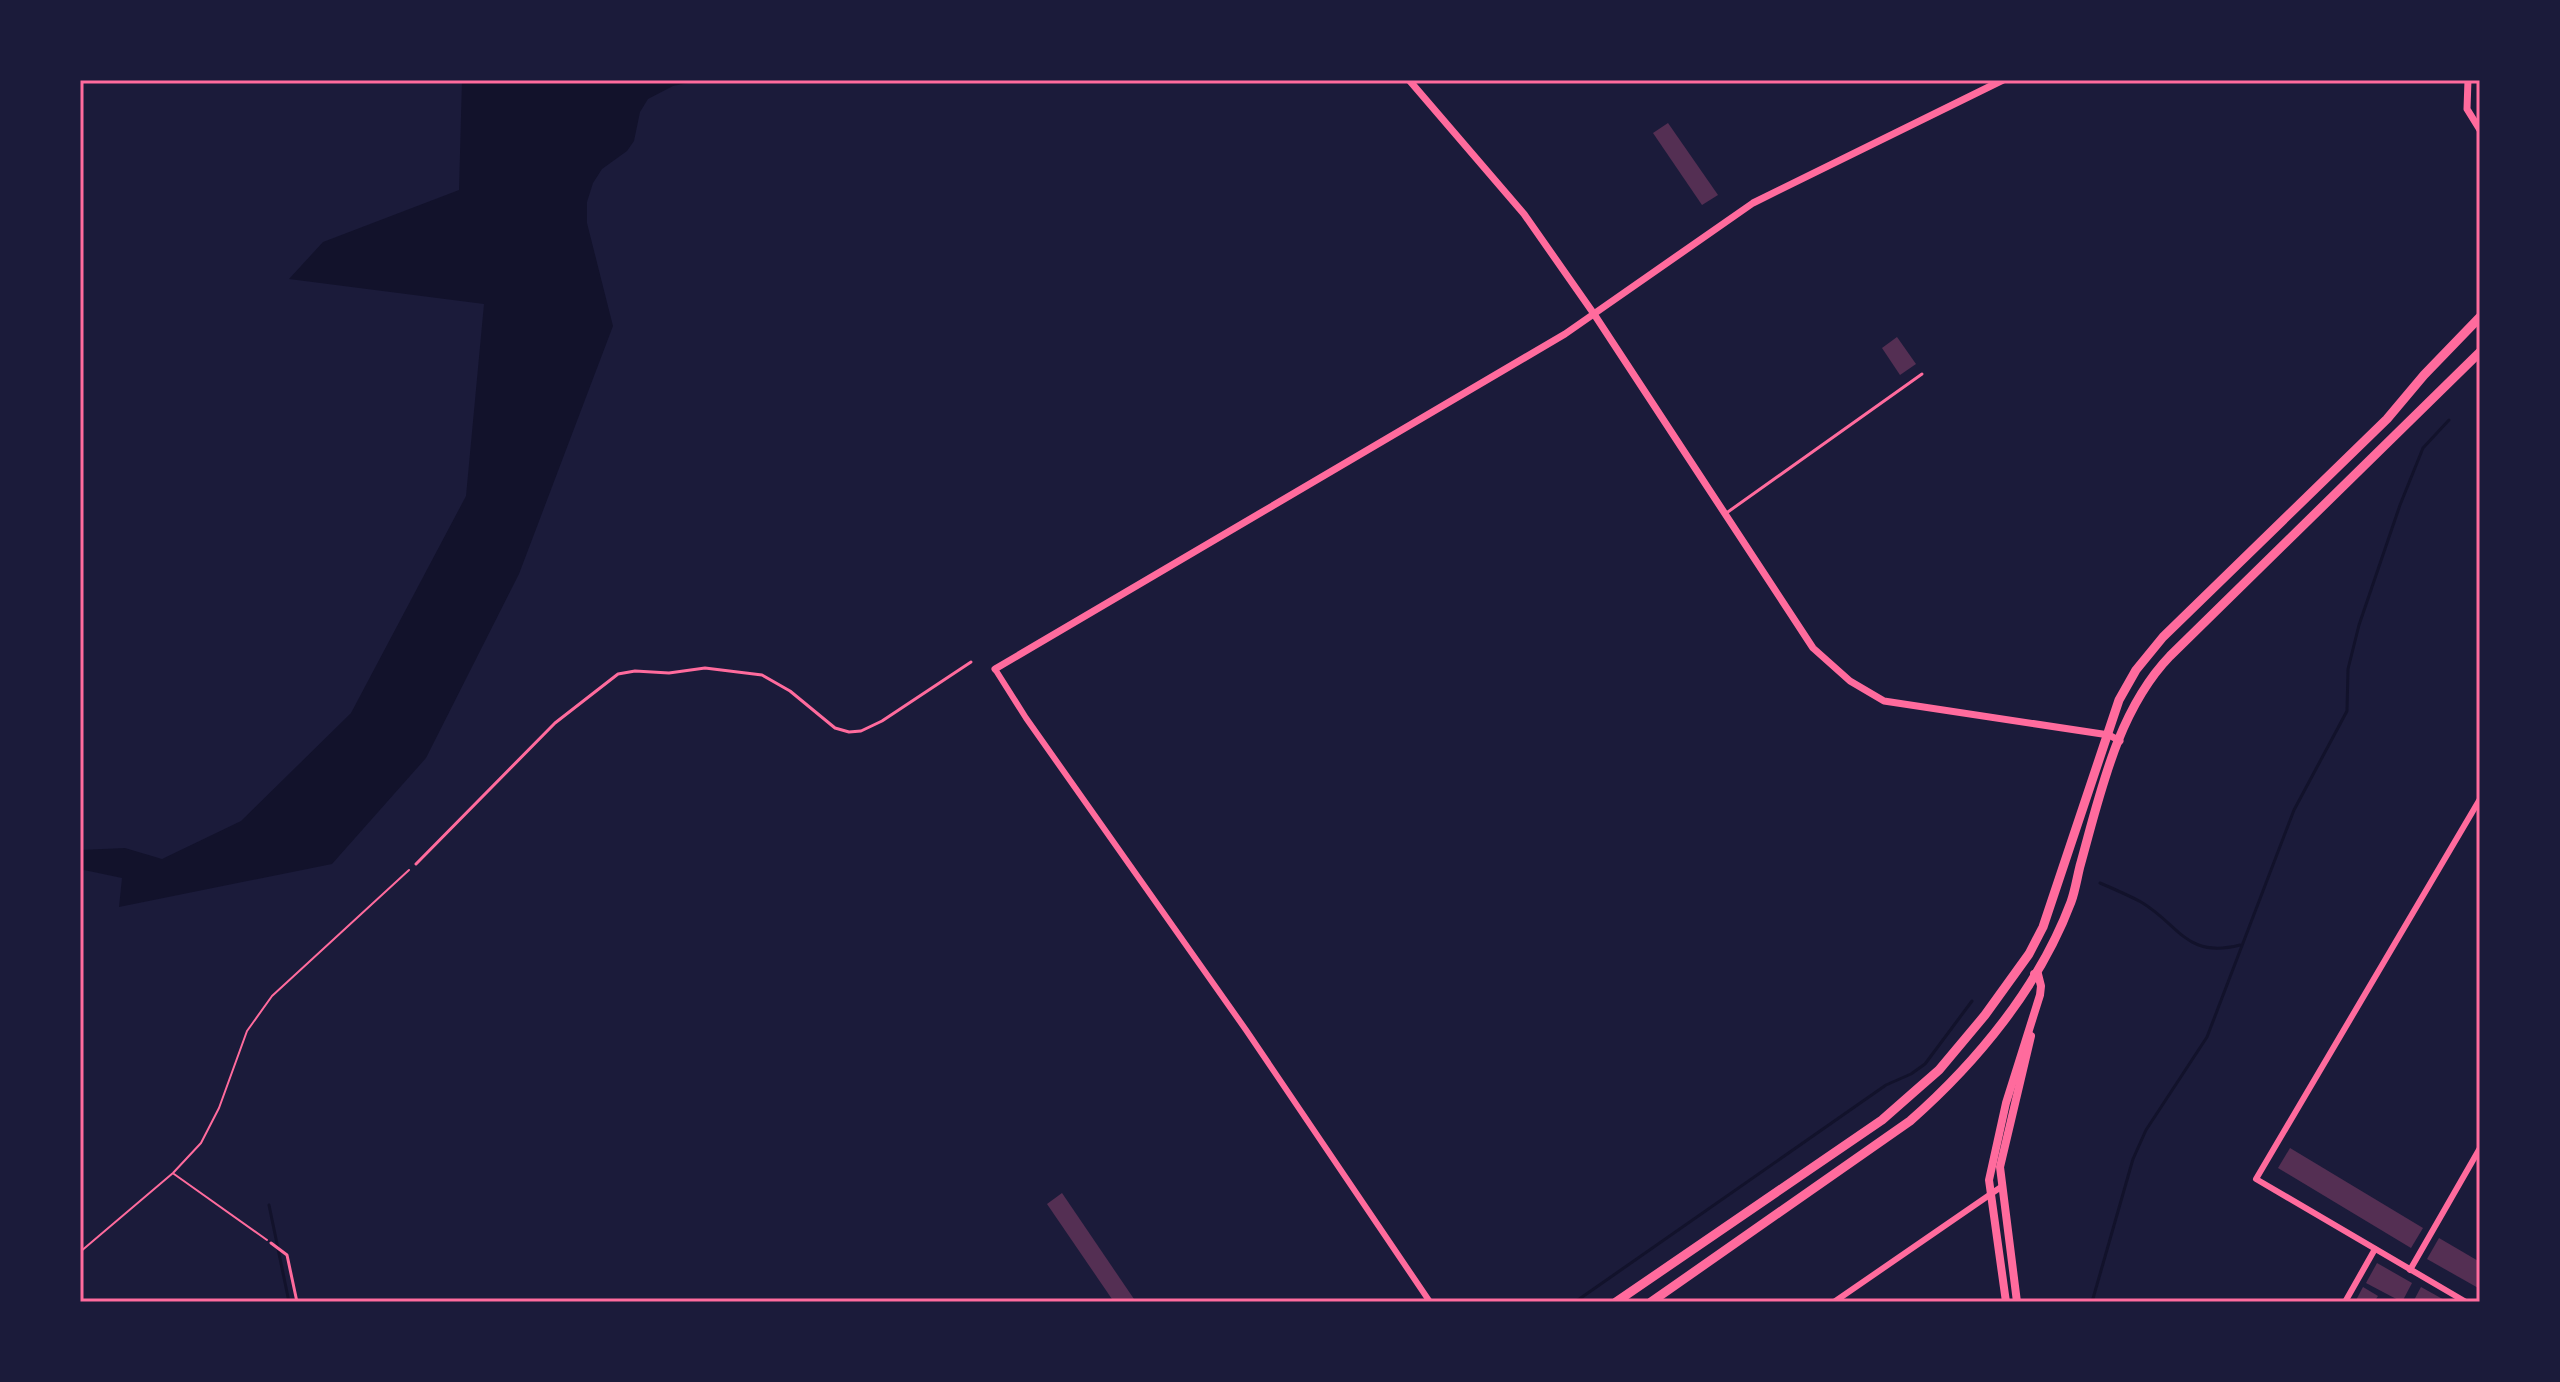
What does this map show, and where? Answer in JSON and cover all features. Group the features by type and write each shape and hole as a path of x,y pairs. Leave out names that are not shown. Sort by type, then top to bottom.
{"main road":[{"path":"1616,1302 1882,1120 1939,1070 2009,982 2043,927 2126,685 2156,645 2387,419 2480,317"},
{"path":"1651,1302 1910,1121 1949,1087 1977,1056 2034,974 2072,900 2109,770 2139,694 2162,664 2480,352"},
{"path":"2017,1302 2001,1187 2002,1157 2041,986 2038,974 2034,974"},
{"path":"2006,1302 1989,1180 1993,1155 2036,1007"}],"street":[{"path":"1409,80 1524,214 1594,314 1813,648 1866,692 1899,705 2109,735 2120,741"},
{"path":"1430,1302 995,669 1565,334 1762,198 2003,80"},
{"path":"2468,80 2467,109 2480,130"},
{"path":"2466,1302 2256,1179 2480,799"},
{"path":"2410,1270 2480,1148"},
{"path":"1834,1302 2001,1187"},
{"path":"2345,1302 2375,1249"}],"lane":[{"path":"1725,514 1922,374"},
{"path":"416,864 555,723 618,674 635,671 669,673 705,668 762,675 790,691 835,728 849,732 861,731 882,721 971,662"},
{"path":"271,1243 283,1251 290,1263 297,1302"}],"path":[{"path":"80,1252 173,1173 201,1143 219,1108 247,1031 272,996 416,864"},
{"path":"173,1173 271,1243"}],"shaded area":[{"path":"462,80 703,80 673,86 648,99 640,112 634,141 627,151 602,169 593,183 587,202 587,223 613,326 519,574 426,758 332,864 119,907 122,878 84,870 80,872 80,850 125,848 162,859 241,821 351,713 466,496 484,304 289,279 323,242 459,190"}],"building":[{"path":"1668,123 1718,195 1702,205 1653,133"},
{"path":"1897,337 1916,364 1900,375 1882,348"},
{"path":"2290,1148 2423,1228 2411,1248 2278,1168"},
{"path":"1062,1193 1136,1302 1114,1302 1047,1204"},
{"path":"2439,1238 2480,1262 2480,1289 2427,1259"},
{"path":"2377,1263 2412,1283 2402,1302 2366,1283"},
{"path":"2363,1287 2378,1296 2374,1302 2355,1302"},
{"path":"2421,1287 2448,1302 2413,1302"}],"waterway":[{"path":"2092,1302 2133,1159 2146,1130 2207,1037 2294,810 2347,711 2348,669 2359,625 2400,505 2423,448 2449,420"},
{"path":"2100,883 2141,902 2195,944 2222,948 2240,945"},
{"path":"1575,1302 1886,1085 1925,1064 1972,1001"},
{"path":"269,1205 289,1302"}]}
